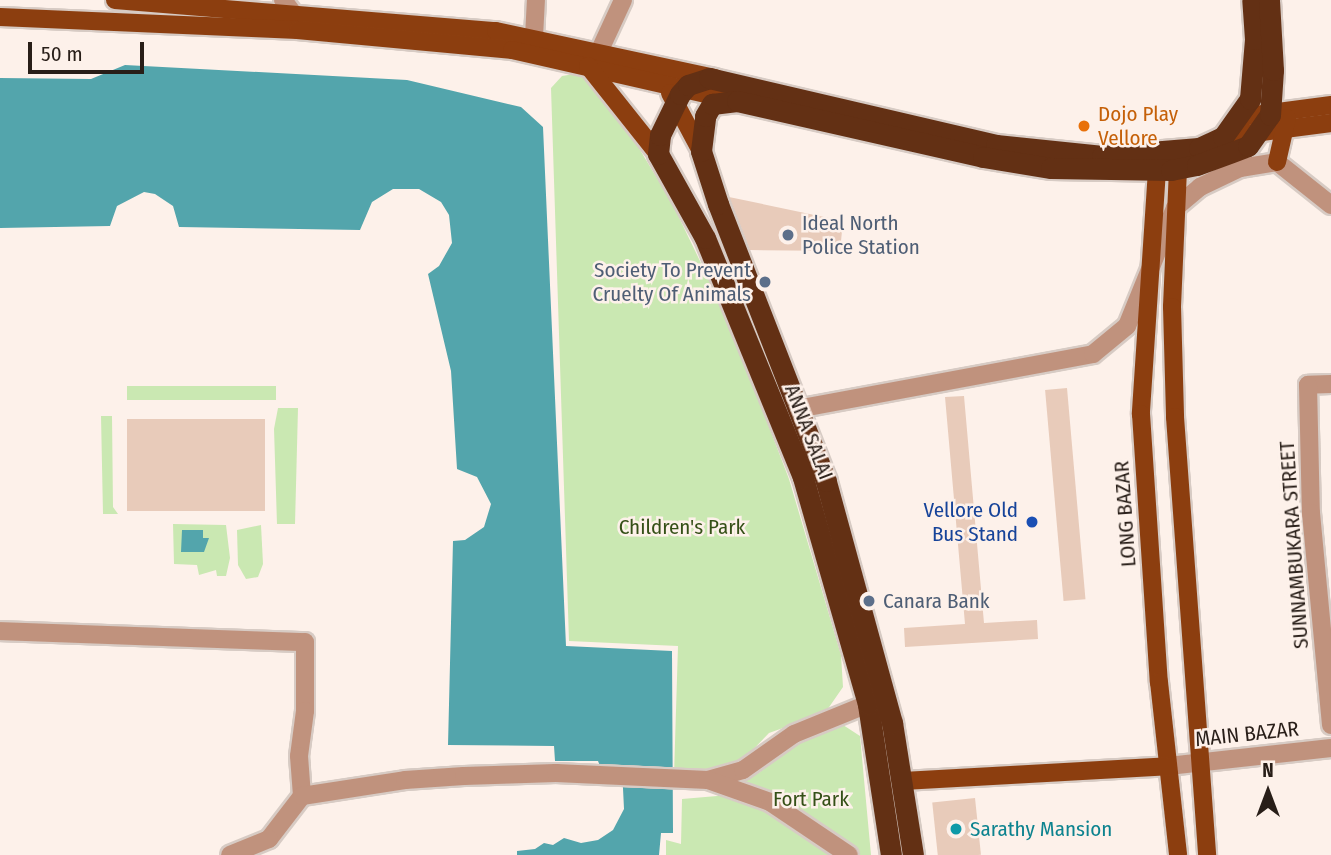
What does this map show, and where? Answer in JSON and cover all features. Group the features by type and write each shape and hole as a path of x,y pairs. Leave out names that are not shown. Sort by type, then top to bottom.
{"highway":[{"path":"658,154 660,135 675,92 698,80 723,80 996,145 1133,155 1199,148 1223,137 1240,117 1253,80 1252,0"},
{"path":"737,101 983,158 1051,168 1168,169 1230,155 1248,146 1276,122 1269,0"},
{"name":"ANNA SALAI","path":"737,101 712,104 705,116 701,151 826,481 892,723 913,855"},
{"name":"ANNA SALAI","path":"658,154 705,238 803,477 868,704 891,855"}],"main road":[{"path":"115,0 288,6 534,37 593,59 648,72 675,92 737,101"},
{"path":"0,17 349,34 593,59 723,80"},
{"path":"593,59 658,154"},
{"path":"675,92 701,151"},
{"path":"1223,137 1331,105"},
{"path":"1240,117 1276,122 1331,122"},
{"path":"1276,122 1277,162"},
{"path":"1168,169 1175,208 1175,417 1204,762 1208,855"},
{"name":"LONG BAZAR","path":"1168,169 1149,269 1141,414 1168,766 1178,855"},
{"path":"903,781 1168,766"}],"street":[{"path":"534,37 536,0"},
{"path":"593,59 623,0"},
{"path":"797,409 1093,354 1126,326 1175,208 1200,187 1240,168 1277,162 1331,205"},
{"name":"SUNNAMBUKARA STREET","path":"1331,384 1308,385 1311,513 1327,640 1331,725"},
{"path":"0,631 305,642 305,711 299,756 302,796 269,839 230,855"},
{"path":"708,780 743,769 794,734 868,704"},
{"name":"MAIN BAZAR","path":"1168,766 1331,748"},
{"path":"302,796 405,780 556,773 708,780 770,802 849,855"}],"green space":[{"name":"Children's Park","path":"574,74 592,80 634,140 672,203 727,317 789,479 841,655 843,687 825,713 769,733 742,761 709,774 674,775 678,646 569,641 551,88 562,76"},
{"path":"127,386 276,386 276,400 127,400"},
{"path":"278,408 298,408 295,524 277,524 274,429"},
{"path":"101,416 112,416 113,507 118,514 103,514"},
{"path":"173,524 226,525 230,558 226,576 217,576 216,570 199,575 197,565 174,564"},
{"path":"261,525 263,564 258,577 246,579 238,565 237,530"},
{"name":"Fort Park","path":"840,723 860,736 871,855 666,855 666,840 681,844 682,799 717,796 760,772 800,740"}],"water":[{"path":"125,65 407,80 521,107 543,127 566,646 672,651 673,833 661,833 659,855 517,855 517,851 535,849 544,843 553,845 564,838 581,843 598,840 613,830 624,809 622,768 600,766 598,761 555,761 554,746 448,745 453,541 465,540 484,527 491,504 477,477 457,469 451,371 428,274 439,266 452,243 449,215 441,202 419,189 393,189 372,202 360,230 179,227 173,206 155,194 144,192 117,206 110,226 0,228 0,78 91,79"},
{"path":"182,530 203,530 203,538 209,538 204,552 181,552"}],"building":[{"name":"Ideal North Police Station","path":"729,197 843,221 840,251 750,250"},
{"path":"1067,388 1085,599 1064,601 1045,390"},
{"path":"964,396 984,623 1037,620 1038,639 905,647 904,628 965,624 945,397"},
{"path":"127,419 265,419 265,511 127,511"},
{"name":"Sarathy Mansion","path":"975,798 981,855 938,855 932,802"}],"place":[{"name":"Dojo Play Vellore","path":"1084,126"},
{"name":"Ideal North Police Station","path":"788,235"},
{"name":"Society To Prevent Cruelty Of Animals","path":"765,282"},
{"name":"Vellore Old Bus Stand","path":"1032,522"},
{"name":"Canara Bank","path":"869,601"},
{"name":"Sarathy Mansion","path":"956,829"}]}
